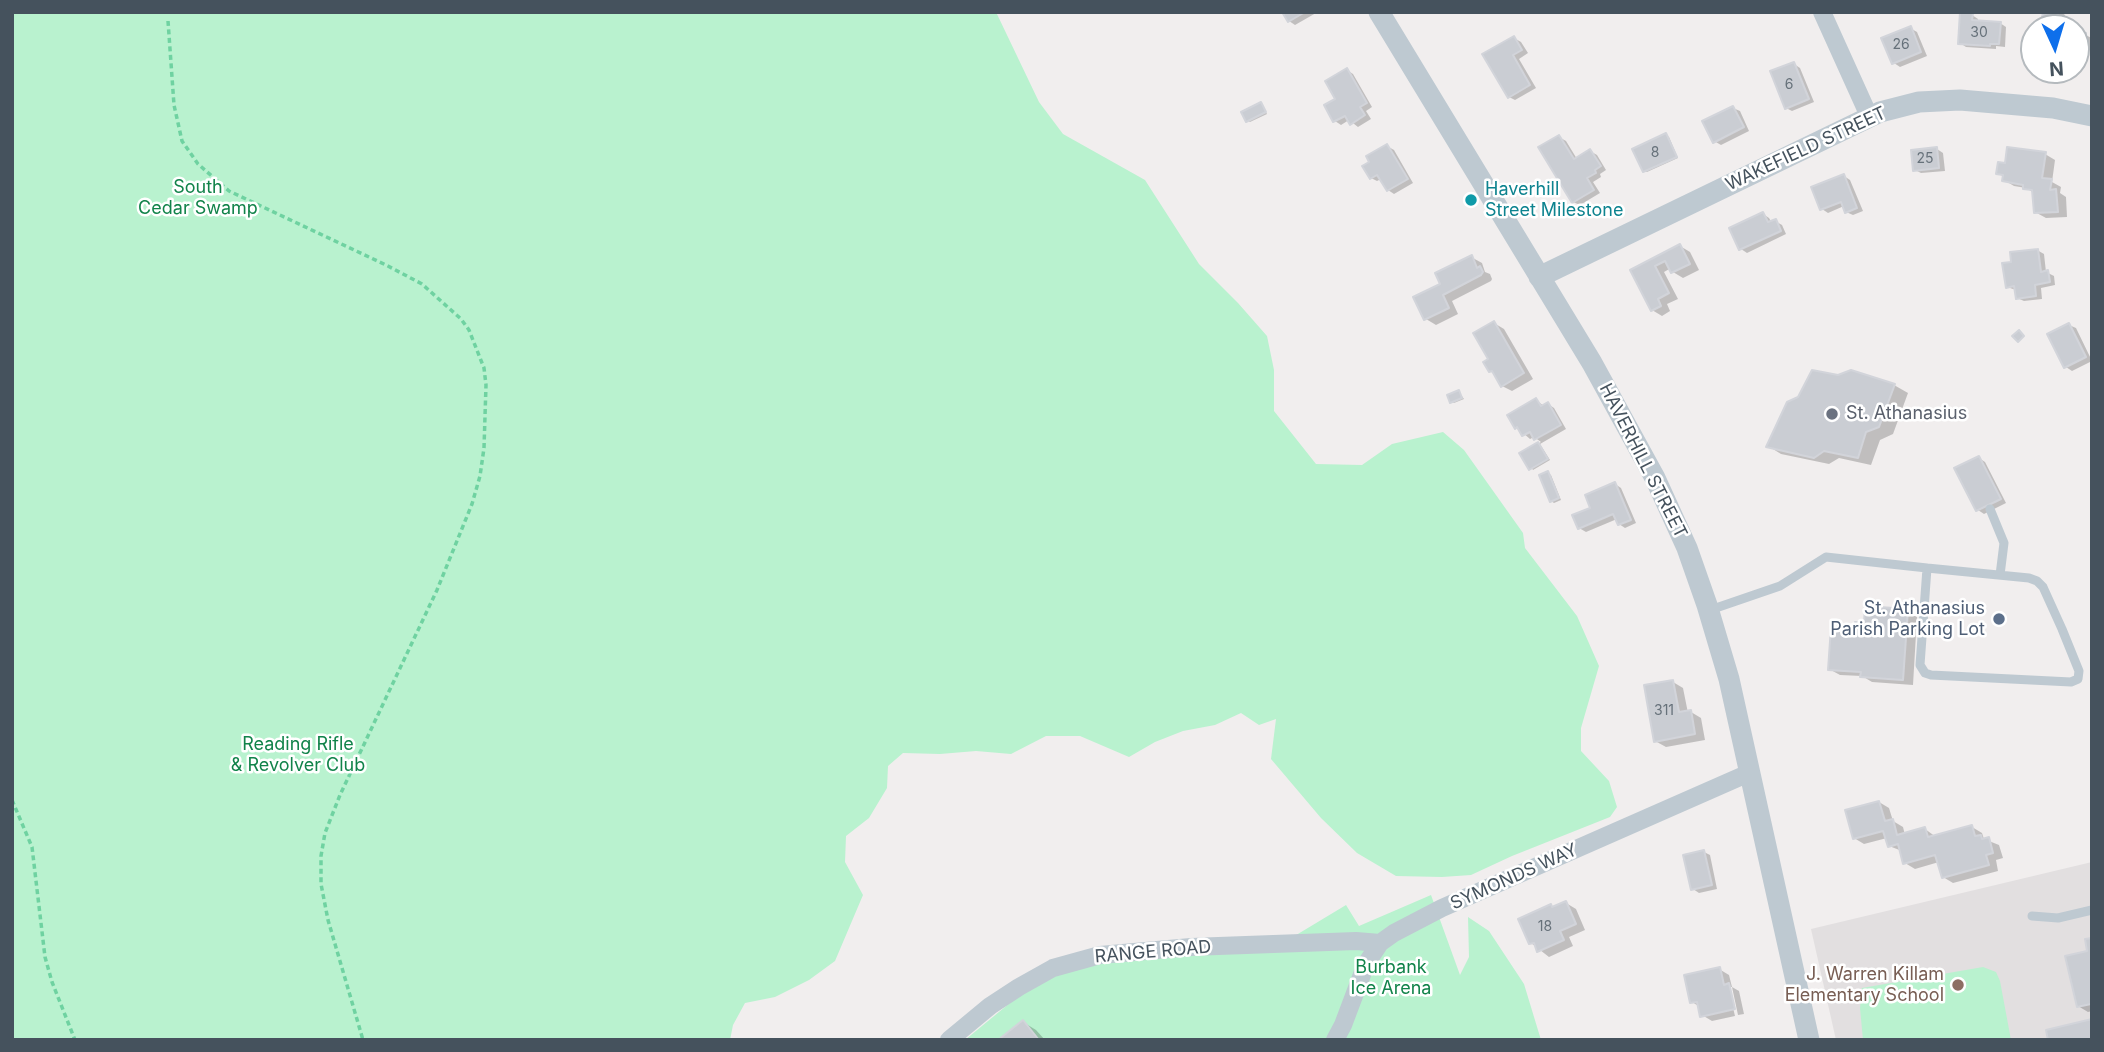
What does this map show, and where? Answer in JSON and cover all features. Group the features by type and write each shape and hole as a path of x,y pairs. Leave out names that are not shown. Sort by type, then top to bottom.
{"street":[{"name":"HAVERHILL STREET","path":"1379,12 1592,363 1663,494 1687,548 1729,679 1809,1040"},
{"path":"1822,12 1869,117"},
{"name":"WAKEFIELD STREET","path":"1539,277 1869,117 1906,105 1948,100 2026,105 2092,116"},
{"name":"SYMONDS WAY","path":"1335,1040 1366,964 1380,943 1408,924 1749,773"},
{"name":"RANGE ROAD","path":"949,1040 990,1006 1019,987 1053,968 1100,955 1191,947 1356,941 1380,943"}],"lane":[{"path":"1990,509 2004,543 2000,575"},
{"path":"1709,611 1780,586 1826,557 2032,578 2041,585 2079,671 2079,678 2075,682 1925,673 1920,663 1927,568"},
{"path":"2032,916 2059,918 2092,910"}],"path":[{"path":"169,22 174,104 182,141 198,164 229,191 422,284 461,319 469,330 484,368 484,448 472,504 438,590 324,833 321,884 328,920 363,1040"},
{"path":"12,800 32,847 46,957 52,982 75,1040"}],"shaded area":[{"name":"J. Warren Killam Elementary School","path":"2092,862 2092,1040 1836,1040 1811,929"}],"green space":[{"path":"12,12 996,12 1039,102 1063,134 1145,180 1199,264 1267,336 1274,370 1274,411 1316,464 1362,465 1392,444 1443,432 1464,450 1523,533 1525,548 1577,616 1599,666 1581,728 1581,751 1609,781 1617,807 1610,817 1471,875 1396,876 1357,853 1321,818 1271,759 1276,719 1259,725 1241,713 1215,725 1183,731 1155,742 1129,757 1080,736 1046,736 1011,754 976,751 903,753 888,766 887,788 869,818 846,836 845,862 863,895 835,961 809,980 775,997 745,1003 733,1025 730,1040 12,1040"},
{"name":"Burbank Ice Arena","path":"1431,895 1460,975 1469,957 1468,917 1489,931 1524,984 1541,1040 965,1040 1022,993 1051,977 1092,963 1273,949 1346,905 1359,926"},
{"path":"1983,967 1996,972 2000,981 2011,1040 1863,1040 1860,1008 1862,988"}],"building":[{"path":"1282,12 1305,12 1288,22"},
{"path":"1960,12 1973,13 1972,20 2001,22 1999,44 1958,44"},
{"path":"1911,26 1921,52 1892,64 1881,38"},
{"path":"1514,36 1522,50 1513,55 1530,85 1508,98 1482,54"},
{"path":"1794,62 1809,99 1785,109 1770,71"},
{"path":"1347,68 1367,103 1360,107 1365,115 1350,125 1345,116 1333,122 1324,105 1335,99 1325,81"},
{"path":"1261,102 1266,112 1246,122 1241,112"},
{"path":"1733,106 1744,127 1713,143 1702,121"},
{"path":"1666,133 1677,157 1643,172 1632,149"},
{"path":"1559,135 1574,159 1590,149 1601,166 1587,178 1594,190 1572,203 1538,147"},
{"path":"1387,144 1408,179 1387,191 1377,175 1370,179 1362,166 1369,162 1366,156"},
{"path":"1937,147 1939,168 1913,171 1911,150"},
{"path":"2007,147 2046,152 2042,178 2052,179 2050,190 2056,189 2058,212 2034,213 2032,190 2023,189 2023,185 2002,181 2003,175 1996,174 1998,162 2005,163"},
{"path":"1844,174 1857,208 1845,213 1841,202 1820,210 1811,187"},
{"path":"1763,212 1768,222 1776,219 1781,231 1739,250 1729,228"},
{"path":"1680,244 1690,264 1671,273 1665,261 1655,266 1669,293 1658,299 1661,306 1651,311 1630,270"},
{"path":"2038,249 2041,272 2048,270 2050,282 2035,285 2036,296 2016,299 2014,286 2006,288 2002,263 2011,262 2010,252"},
{"path":"1472,255 1477,268 1480,266 1483,272 1481,275 1443,295 1449,308 1424,320 1413,297 1440,284 1435,273"},
{"path":"1494,321 1524,373 1501,387 1483,362 1488,359 1473,333"},
{"path":"2069,323 2086,357 2064,368 2047,334"},
{"path":"2019,330 2024,336 2018,342 2012,336"},
{"name":"St. Athanasius","path":"1812,370 1838,375 1851,370 1895,384 1879,427 1866,432 1858,458 1824,451 1814,458 1766,447 1787,402 1798,397"},
{"path":"1459,390 1462,398 1450,403 1447,395"},
{"path":"1536,398 1541,406 1548,402 1561,425 1534,440 1530,432 1522,436 1507,415"},
{"path":"1538,442 1548,459 1529,470 1519,453"},
{"path":"1979,456 2001,499 1976,511 1954,468"},
{"path":"1548,471 1559,498 1550,502 1539,475"},
{"path":"1615,482 1631,520 1618,525 1613,514 1578,529 1572,515 1590,508 1585,495"},
{"path":"1865,606 1908,609 1903,680 1860,677 1861,672 1828,670 1831,627 1855,628 1855,622 1864,623"},
{"path":"1673,680 1679,712 1691,710 1695,734 1654,742 1644,685"},
{"path":"1879,801 1885,821 1893,819 1897,835 1925,827 1928,837 1972,825 1975,836 1981,835 1982,839 1989,837 1993,853 1986,855 1989,865 1942,878 1935,855 1903,864 1898,844 1888,847 1883,831 1853,839 1845,810"},
{"path":"1704,850 1712,885 1691,890 1683,855"},
{"path":"1566,901 1576,924 1560,931 1564,940 1537,952 1534,943 1529,944 1518,919 1551,904 1552,907"},
{"path":"2092,938 2092,1006 2077,1007 2065,956 2087,951 2085,939"},
{"path":"1720,967 1724,985 1729,983 1735,1009 1700,1017 1697,1002 1690,1003 1684,975"},
{"path":"2092,1019 2092,1040 2048,1040 2046,1030"},
{"path":"1023,1020 1039,1040 998,1040"}],"place":[{"name":"Haverhill Street Milestone","path":"1471,200"},
{"name":"St. Athanasius","path":"1832,414"},
{"name":"St. Athanasius Parish Parking Lot","path":"1999,619"},
{"name":"J. Warren Killam Elementary School","path":"1958,985"}],"park label":[{"name":"South Cedar Swamp","path":"198,198"},
{"name":"Reading Rifle & Revolver Club","path":"298,755"}]}
